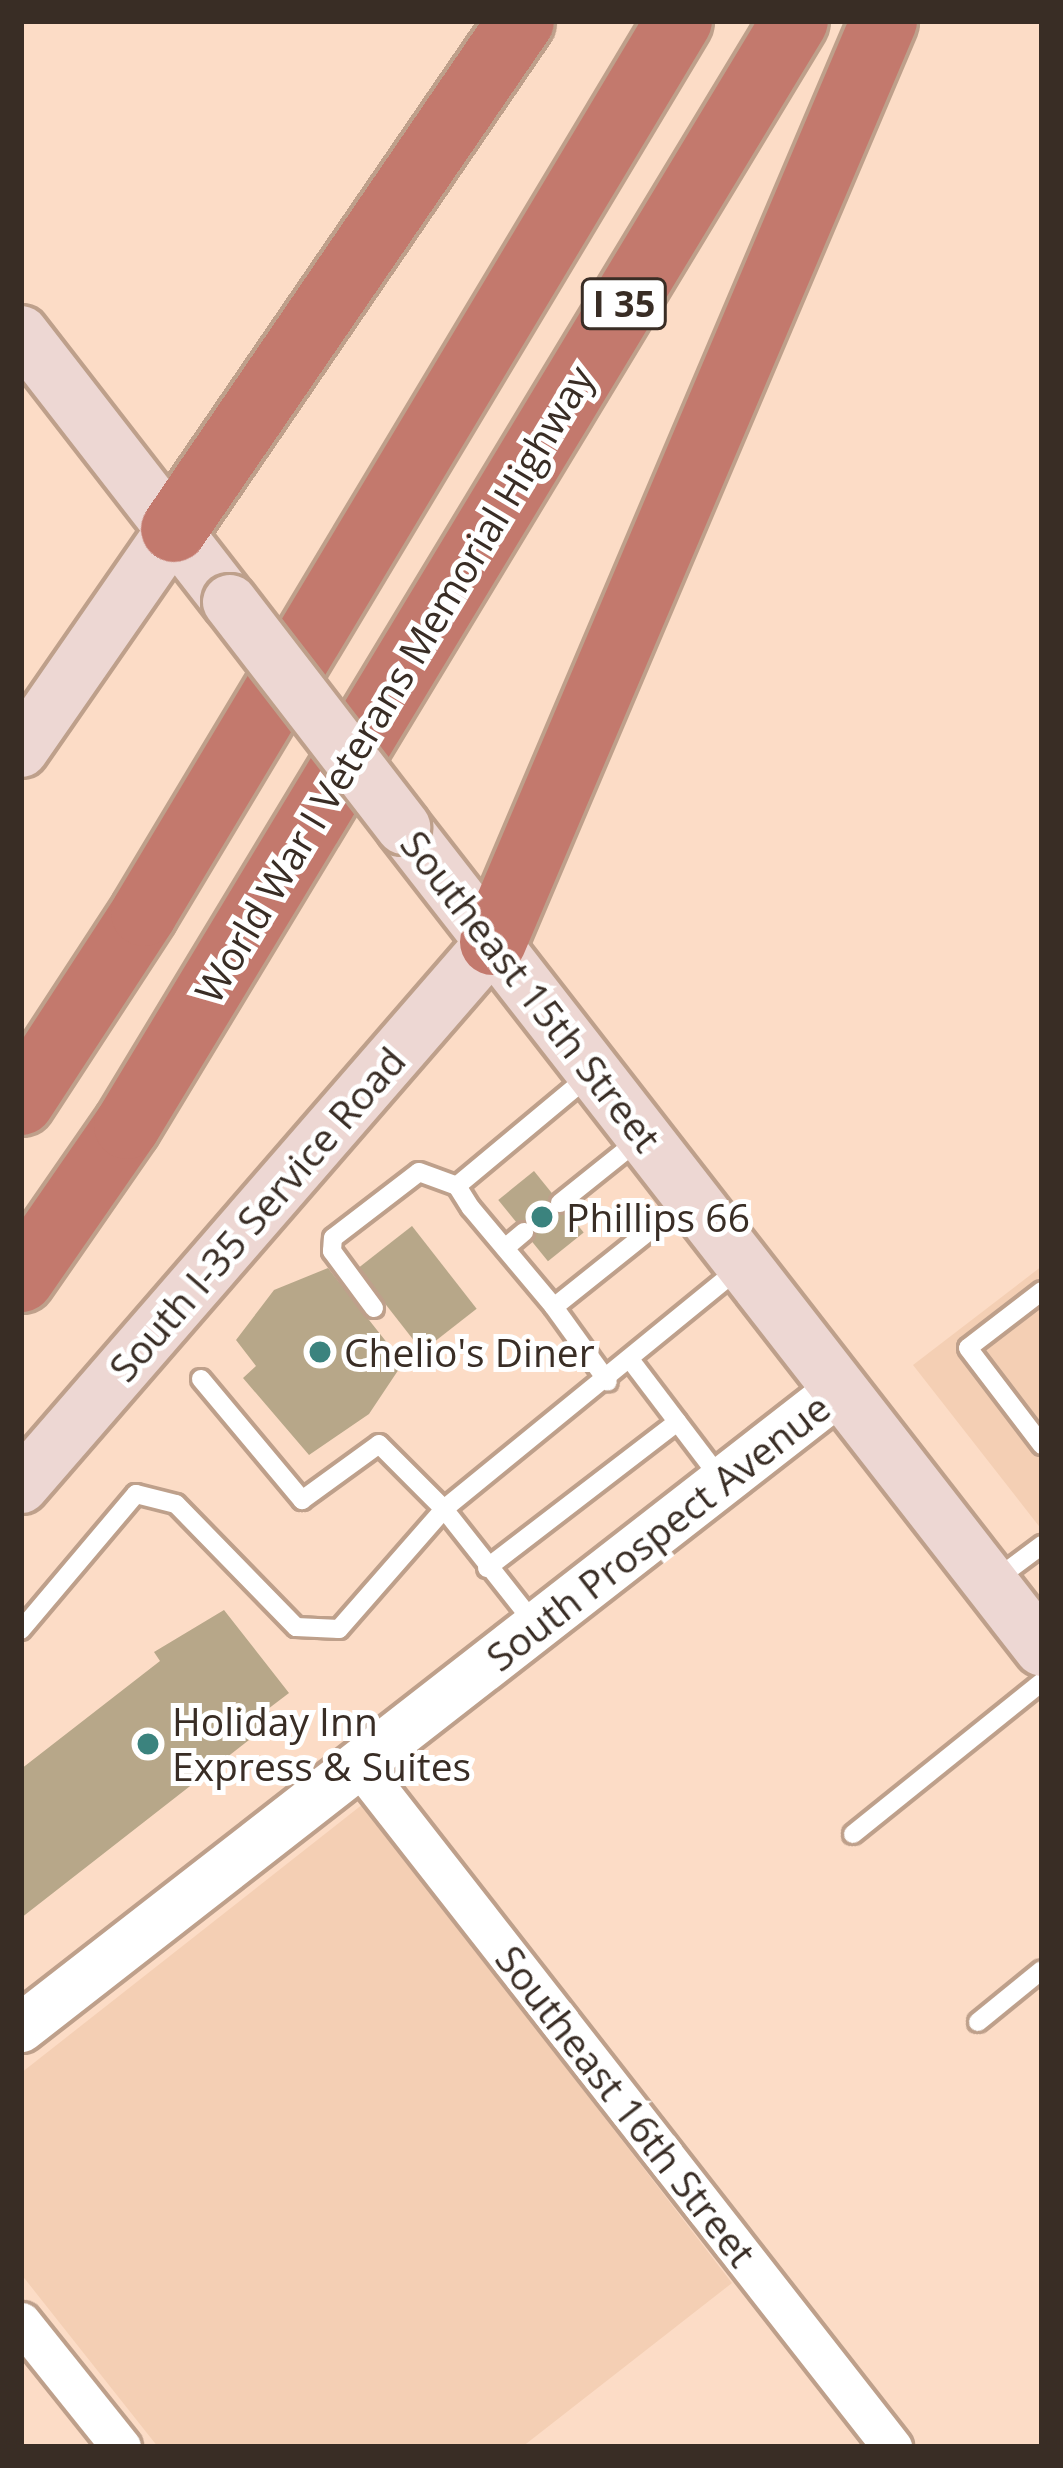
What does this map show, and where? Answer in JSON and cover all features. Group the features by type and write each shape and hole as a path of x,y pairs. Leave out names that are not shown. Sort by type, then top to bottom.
{"highway":[{"path":"174,529 521,21"},
{"name":"I 35","path":"21,1102 144,913 679,21"},
{"name":"World War I Veterans Memorial Highway","path":"21,1280 127,1126 795,21"},
{"path":"493,942 884,21"}],"main road":[{"name":"Southeast 15th Street","path":"26,349 174,529 1042,1649"},
{"path":"21,750 174,529"},
{"name":"South I-35 Service Road","path":"21,1486 493,942"}],"street":[{"name":"South Prospect Avenue","path":"21,2028 840,1390"},
{"name":"Southeast 16th Street","path":"359,1765 892,2447"},
{"path":"21,2322 121,2447"}],"lane":[{"path":"457,1186 593,1072"},
{"path":"560,1202 644,1136"},
{"path":"374,1308 332,1251 333,1238 419,1172 457,1186 608,1382"},
{"path":"554,1307 692,1197"},
{"path":"505,1247 524,1232"},
{"path":"21,1630 136,1494 176,1504 296,1627 339,1629 444,1509 608,1382 744,1265"},
{"path":"1042,1291 968,1348 1042,1445"},
{"path":"632,1362 723,1483"},
{"path":"201,1378 302,1500 379,1444 444,1509 537,1627"},
{"path":"487,1568 677,1422"},
{"path":"991,1583 1042,1545"},
{"path":"854,1834 1042,1682"},
{"path":"978,2022 1042,1970"}],"shaded area":[{"path":"1042,1266 1042,1530 913,1365"},
{"path":"363,1804 732,2283 522,2447 158,2447 21,2274 21,2073"}],"building":[{"name":"Phillips 66","path":"534,1171 584,1232 548,1261 498,1200"},
{"path":"412,1226 477,1309 422,1351 358,1268"},
{"name":"Chelio's Diner","path":"328,1268 403,1363 369,1414 309,1455 243,1378 256,1366 236,1340 274,1290"},
{"name":"Holiday Inn Express & Suites","path":"224,1610 289,1693 268,1709 276,1719 21,1918 21,1769 160,1661 154,1652"}],"place":[{"name":"Phillips 66","path":"542,1217"},
{"name":"Chelio's Diner","path":"320,1352"},
{"name":"Holiday Inn Express & Suites","path":"148,1744"}]}
